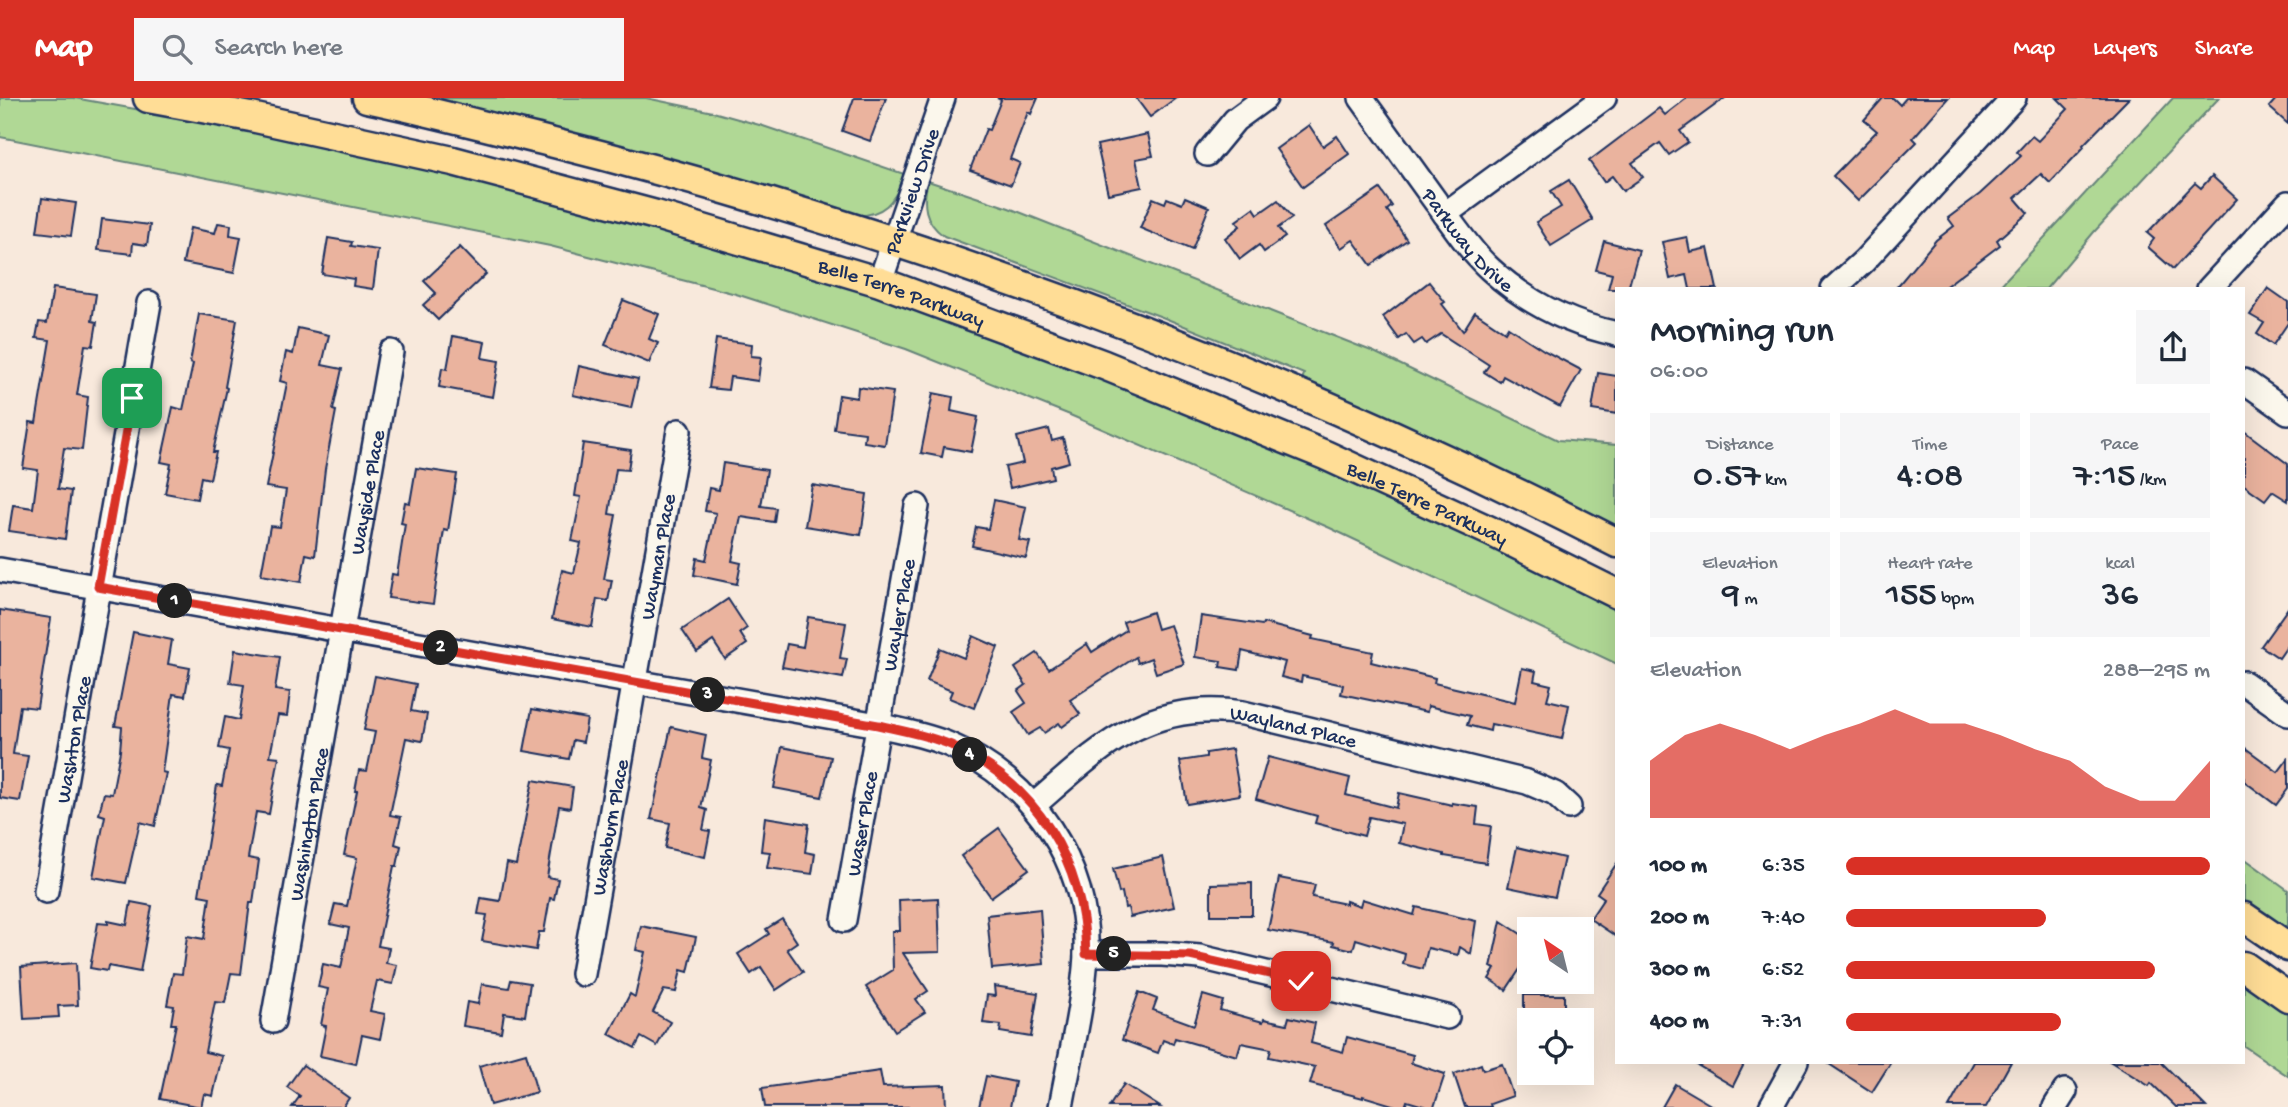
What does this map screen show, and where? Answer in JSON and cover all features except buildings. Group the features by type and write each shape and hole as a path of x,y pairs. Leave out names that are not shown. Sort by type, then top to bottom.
{"main road":[{"name":"Belle Terre Parkway","path":"148,98 453,161 656,215 880,282 1104,365 1325,455 1490,531 1615,593"},
{"name":"Belle Terre Parkway","path":"366,98 634,163 894,241 1101,315 1312,400 1429,452 1615,542"},
{"path":"2245,918 2288,947"},
{"path":"2245,967 2288,997"}],"street":[{"name":"Parkview Drive","path":"880,282 943,98"},
{"path":"1207,154 1235,120 1265,98"},
{"name":"Parkway Drive","path":"1361,98 1445,214 1488,267 1520,292 1570,320 1615,333"},
{"path":"1445,214 1604,98"},
{"path":"1835,287 1864,261 2014,98"},
{"path":"2211,287 2288,203"},
{"name":"Washton Place","path":"46,891 149,303"},
{"name":"Wayside Place","path":"342,630 391,352"},
{"path":"2245,382 2288,412"},
{"name":"Wayman Place","path":"634,682 679,430"},
{"name":"Wayler Place","path":"878,725 917,506"},
{"path":"0,570 878,725 937,740 963,751 1002,776 1034,805 1057,841 1073,878 1084,920 1086,954 1061,1107"},
{"name":"Washington Place","path":"273,1020 342,630"},
{"name":"Washburn Place","path":"583,974 634,682"},
{"path":"2245,684 2288,714"},
{"name":"Wayland Place","path":"1034,805 1096,752 1135,727 1176,714 1217,710 1243,713 1527,782 1555,794 1569,807"},
{"name":"Waser Place","path":"844,920 878,725"},
{"path":"1086,954 1200,957 1447,1017"},
{"path":"1770,1107 1795,1064"}],"green space":[{"path":"0,98 74,98 224,125 391,160 574,205 896,301 1209,417 1615,603 1615,663 1330,528 1070,415 906,349 736,294 550,246 0,137"},
{"path":"410,98 646,98 763,126 907,175 883,209 857,216"},
{"path":"2173,98 2219,98 2094,232 2048,287 1999,287"},
{"path":"928,181 1009,208 1374,352 1558,440 1615,445 1615,530 1301,383 1304,374 1162,317 944,236 932,225 926,212"},
{"path":"2245,859 2288,890 2288,935 2245,906"},
{"path":"2245,979 2288,1009 2288,1076 2245,1047"}],"route":[{"path":"132,398 98,587 878,725 950,744 1010,783 1043,817 1073,878 1082,908 1086,954 1190,956 1301,981"}]}
